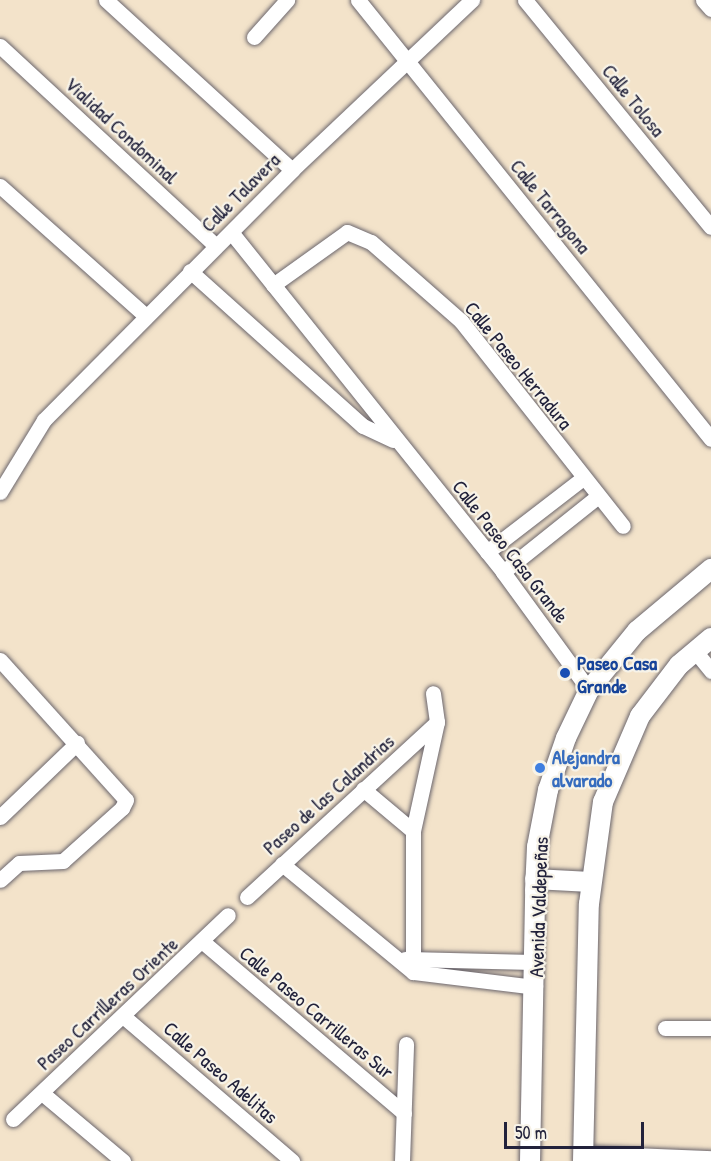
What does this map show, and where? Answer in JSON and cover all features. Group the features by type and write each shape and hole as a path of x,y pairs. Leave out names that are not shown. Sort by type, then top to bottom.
{"street":[{"path":"106,0 292,170"},
{"path":"254,37 287,0"},
{"name":"Calle Tarragona","path":"358,0 711,439"},
{"name":"Calle Talavera","path":"0,492 44,420 145,315 292,170 472,0"},
{"name":"Calle Tolosa","path":"525,0 711,227"},
{"path":"703,0 711,9"},
{"name":"Vialidad Condominal","path":"0,46 216,246"},
{"path":"0,186 145,315"},
{"name":"Calle Paseo Casa Grande","path":"231,232 503,572 589,690"},
{"name":"Calle Paseo Herradura","path":"273,285 347,232 359,235 461,321 597,497 623,526"},
{"name":"Calle Paseo Casa Grande","path":"190,271 363,426 396,441"},
{"path":"487,552 583,478"},
{"path":"503,572 597,497"},
{"name":"Avenida Valdepeñas","path":"530,1161 536,962 535,879 548,790 566,738 589,690 638,631 711,569"},
{"path":"705,1158 583,1157 590,882 603,802 620,755 658,688 711,638"},
{"path":"695,651 711,671"},
{"path":"0,660 77,743 126,801 123,808 63,861 19,862 0,880"},
{"path":"413,966 413,831 437,722 433,693"},
{"name":"Paseo de las Calandrias","path":"247,897 437,722"},
{"path":"0,817 77,743"},
{"path":"363,789 413,831"},
{"path":"282,864 396,960 413,966 535,987"},
{"path":"535,879 590,882"},
{"name":"Paseo Carrilleras Oriente","path":"13,1119 228,915"},
{"name":"Calle Paseo Carrilleras Sur","path":"202,942 404,1113"},
{"path":"413,966 536,962"},
{"name":"Calle Paseo Adelitas","path":"123,1016 292,1161"},
{"path":"665,1028 711,1028"},
{"path":"402,1161 406,1044"},
{"path":"42,1093 123,1161"}],"place":[{"name":"Paseo Casa Grande","path":"565,673"},
{"name":"Alejandra alvarado","path":"540,768"}]}
